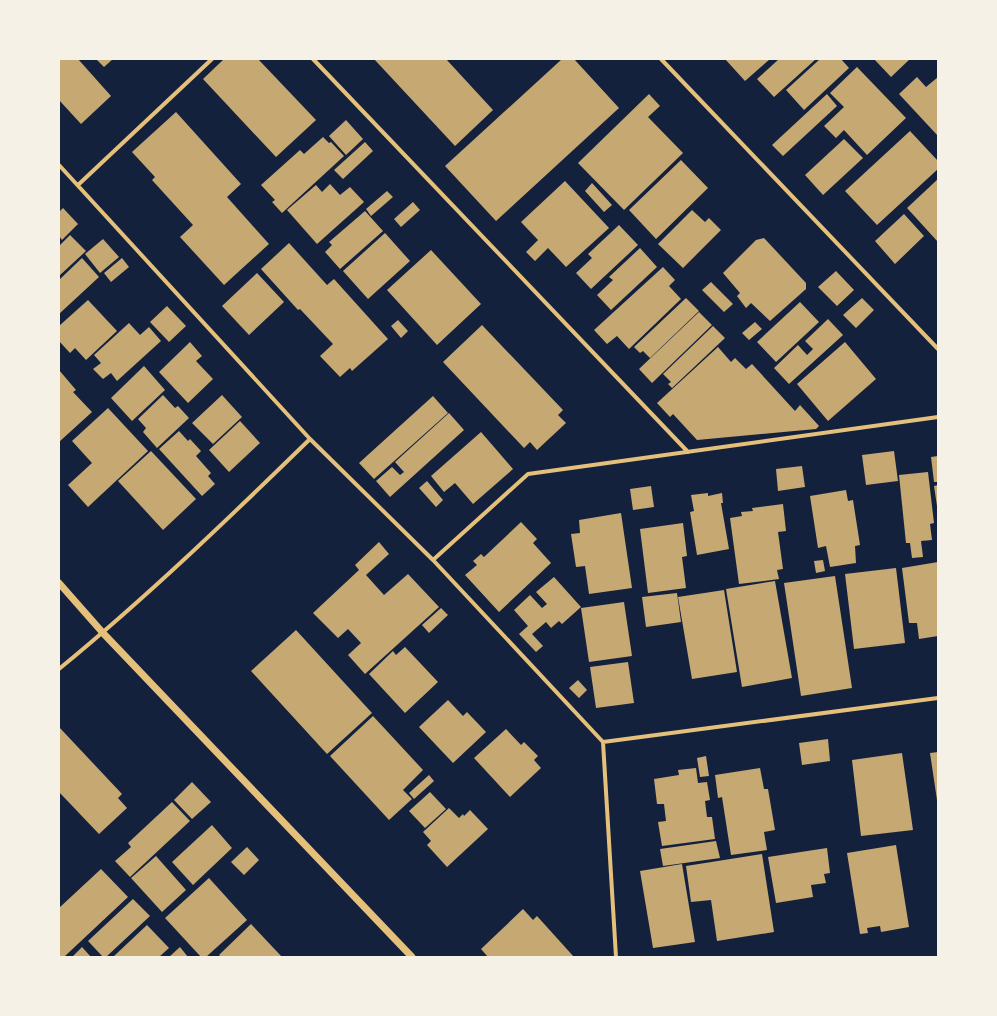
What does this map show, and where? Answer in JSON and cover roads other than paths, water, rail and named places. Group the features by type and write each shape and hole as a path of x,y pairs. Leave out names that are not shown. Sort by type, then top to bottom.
{"street":[{"path":"78,184 212,59"},
{"path":"313,59 688,452"},
{"path":"661,59 938,349"},
{"path":"59,165 310,439 433,560 603,742 616,957"},
{"path":"433,560 528,474 938,417"},
{"path":"59,669 103,633 201,545 310,439"},
{"path":"59,583 103,633 412,957"},
{"path":"603,742 938,698"}]}
